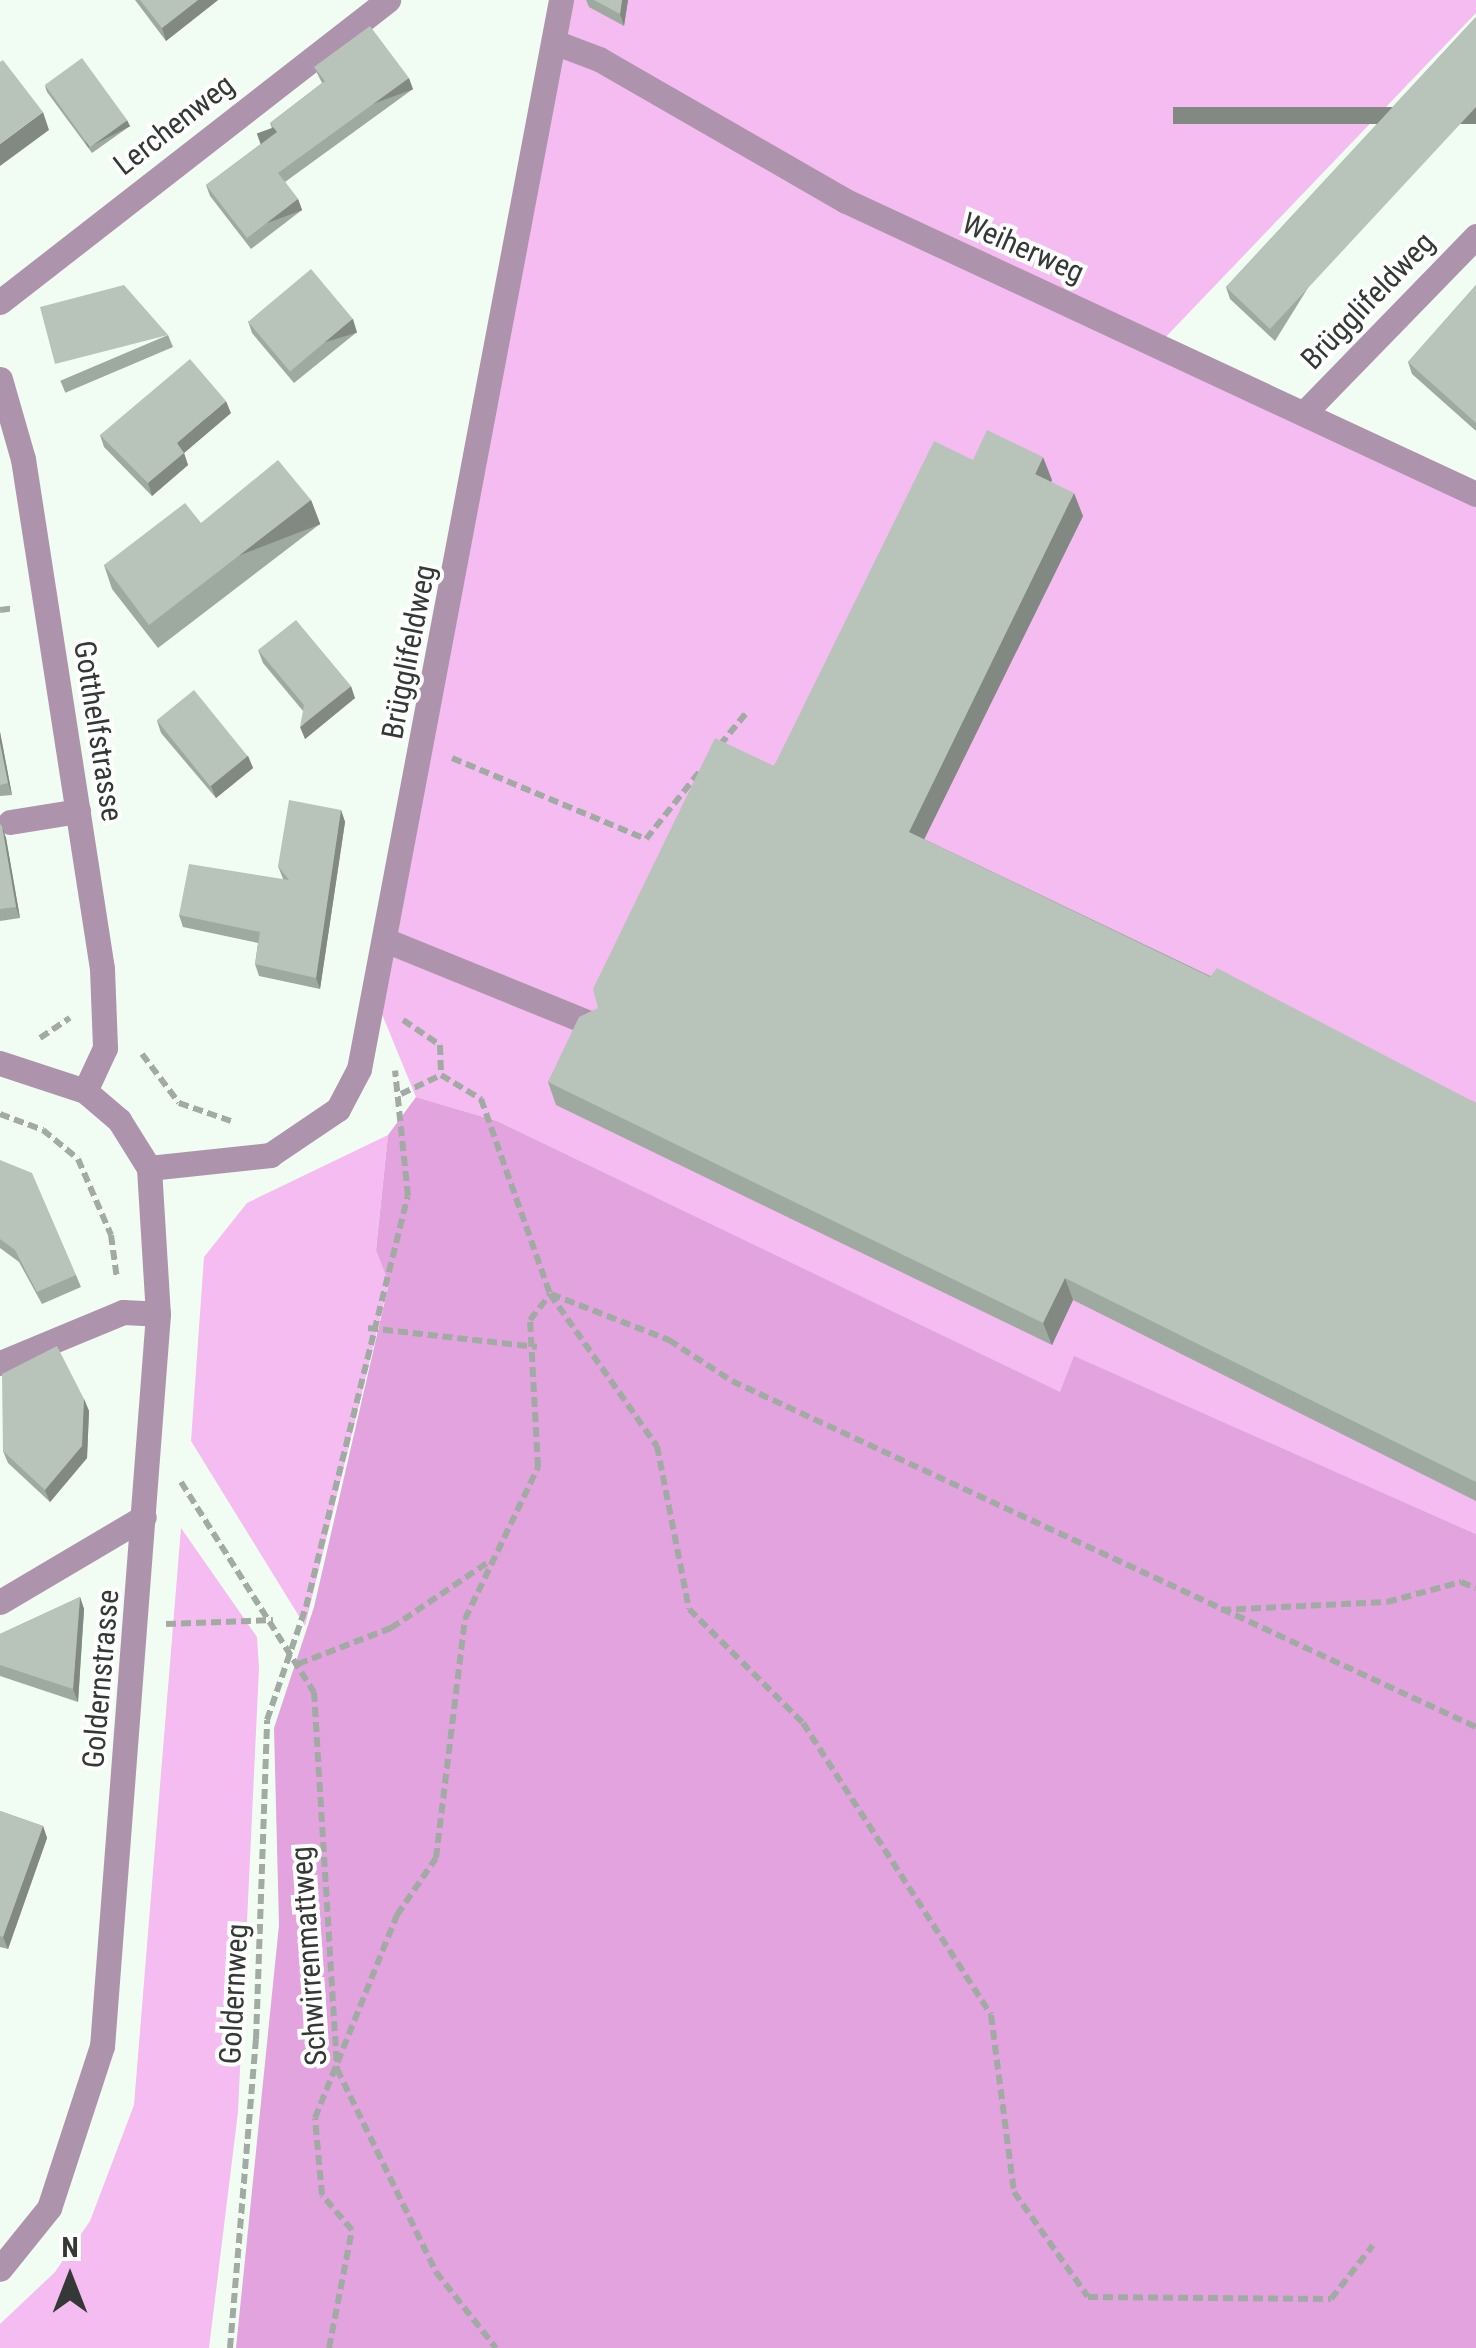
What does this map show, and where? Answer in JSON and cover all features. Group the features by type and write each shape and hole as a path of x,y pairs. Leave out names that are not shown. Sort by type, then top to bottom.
{"street":[{"name":"Lerchenweg","path":"0,302 388,0"},
{"name":"Brügglifeldweg","path":"149,1168 270,1155 313,1132 353,1082 378,1002 390,942 561,0"},
{"name":"Weiherweg","path":"554,42 599,58 846,201 1306,410 1476,494"},
{"name":"Brügglifeldweg","path":"1306,410 1476,236"},
{"name":"Gotthelfstrasse","path":"0,378 23,459 78,811 107,1031 85,1092"},
{"path":"10,822 78,811"},
{"path":"390,942 592,1024"},
{"path":"0,1064 85,1092"},
{"name":"Goldernstrasse","path":"0,2269 49,2208 102,2046 140,1626 158,1314 149,1168 119,1120 85,1092"},
{"path":"0,1362 123,1312 158,1314"},
{"path":"0,1602 144,1516"}],"path":[{"path":"424,746 646,840 747,712"},
{"path":"378,1002 440,1045 441,1075"},
{"name":"Goldernweg","path":"230,2348 256,2039 268,1720 288,1644 306,1607 368,1328 408,1196 401,1094 378,1002"},
{"path":"139,1042 143,1061 179,1103 244,1122"},
{"path":"401,1094 441,1075"},
{"path":"441,1075 481,1099 550,1294 656,1446 689,1609 803,1723 992,2015 1014,2192 1088,2297 1331,2299 1373,2244"},
{"path":"330,2348 352,2230 322,2194 314,2118 397,1915 436,1858 465,1619 538,1468 537,1347 530,1320 550,1294"},
{"path":"550,1294 669,1340 732,1381 1073,1532 1219,1610 1476,1726"},
{"path":"368,1328 537,1347"},
{"name":"Schwirrenmattweg","path":"150,1441 274,1620 314,1692 337,2068 436,2272 496,2348"},
{"path":"298,1664 391,1628 494,1559"},
{"path":"1219,1610 1386,1602 1462,1582 1476,1588"},
{"path":"140,1626 274,1620"}],"shaded area":[{"path":"561,0 1476,0 1476,13 1159,344 1476,494 1476,1534 1075,1357 1061,1393 497,1121 416,1097 377,1002"},
{"path":"416,1097 497,1121 1060,1392 1074,1356 1476,1534 1476,2348 236,2348 279,1925 274,1728 314,1607 389,1283 376,1250 388,1135"},
{"path":"388,1135 376,1249 389,1282 305,1626 191,1441 204,1257 247,1203"},
{"path":"181,1528 257,1637 259,1668 238,2112 209,2348 0,2348 0,2324 55,2272 90,2221 134,2105"}],"building":[{"path":"140,0 198,0 162,28"},
{"path":"594,0 622,0 620,14"},
{"path":"1476,17 1476,107 1270,329 1226,287"},
{"path":"370,26 409,78 278,173 298,199 247,238 206,185 277,132 270,123 325,81 314,67"},
{"path":"82,58 127,120 90,147 45,85"},
{"path":"3,60 43,112 0,144 0,62"},
{"path":"311,269 353,319 290,372 248,322"},
{"path":"124,285 168,335 55,364 40,307"},
{"path":"1476,285 1476,423 1408,362"},
{"path":"190,359 226,401 177,443 184,453 148,483 100,435"},
{"path":"987,430 1043,457 1035,474 1074,493 909,832 1210,977 1217,968 1476,1103 1476,1482 1065,1278 1043,1323 548,1082 579,1017 598,1008 593,989 715,738 774,766 934,441 973,460"},
{"path":"278,460 311,500 149,625 104,565 185,503 201,523"},
{"path":"296,620 351,686 300,727 304,705 258,650"},
{"path":"194,690 247,756 210,786 157,720"},
{"path":"0,743 8,783 0,785"},
{"path":"289,800 341,810 316,978 255,964 260,932 179,915 189,864 289,880 278,866"},
{"path":"0,824 16,907 0,909"},
{"path":"0,1160 32,1173 76,1275 37,1292 15,1250 0,1239"},
{"path":"57,1346 84,1399 82,1446 45,1490 3,1451 2,1374"},
{"path":"80,1597 73,1689 0,1665 0,1634"},
{"path":"0,1811 43,1826 3,1937 0,1936"}]}
